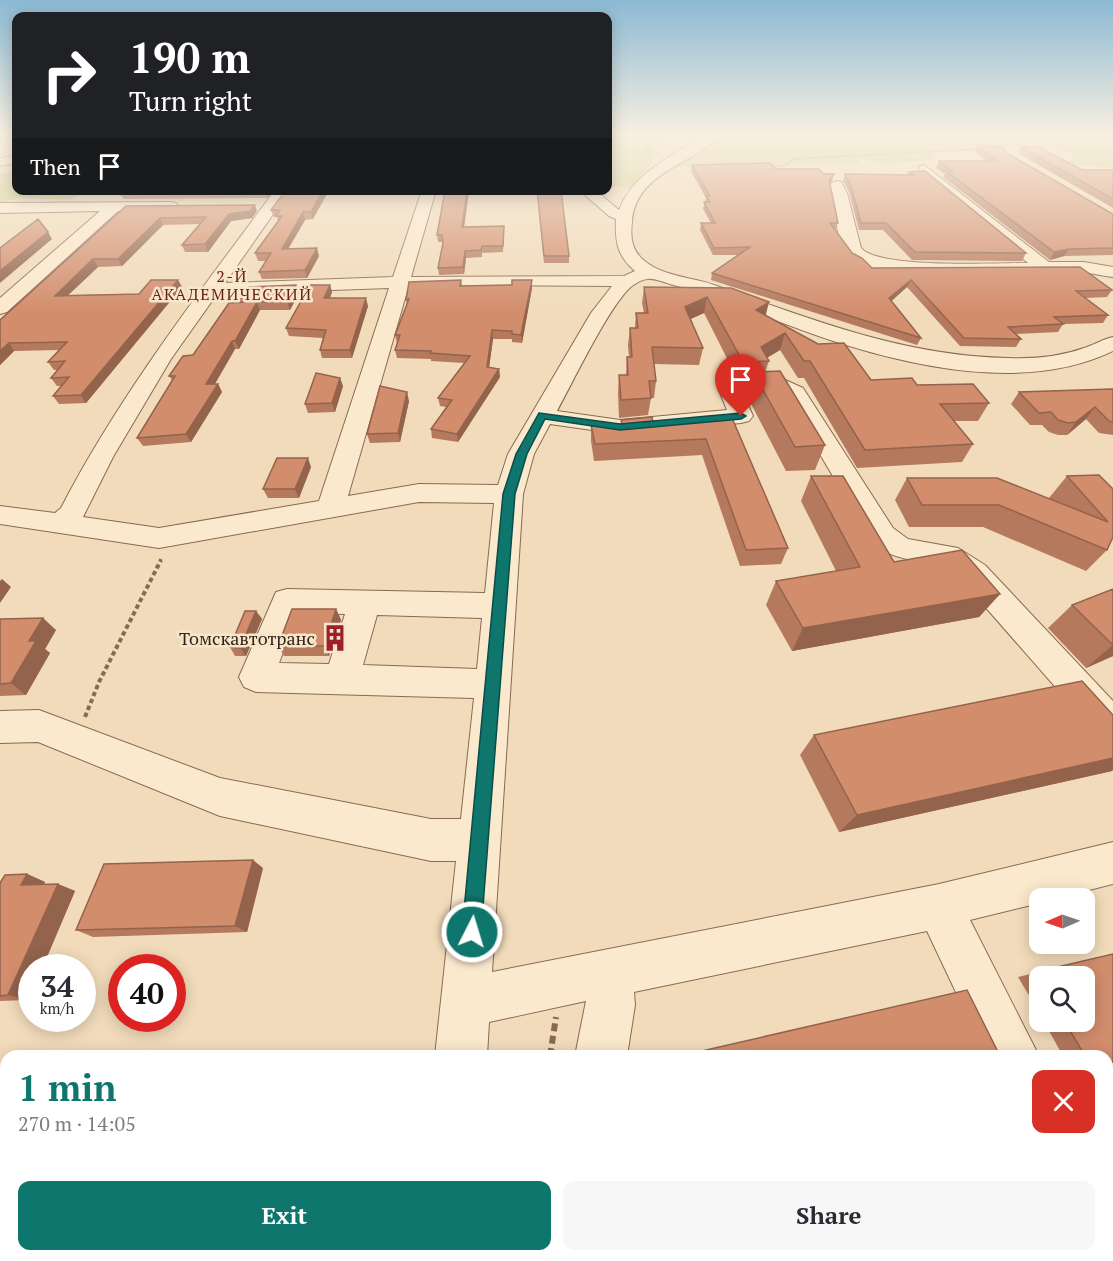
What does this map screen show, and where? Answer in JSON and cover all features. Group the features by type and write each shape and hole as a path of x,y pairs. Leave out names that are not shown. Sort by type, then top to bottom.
{"street":[{"path":"330,510 428,195"},
{"path":"591,195 614,213 624,217"},
{"path":"637,195 624,217 623,240 633,260 637,277"},
{"path":"842,195 856,254 865,260 903,267 1084,267 1113,272"},
{"path":"956,195 1044,267"},
{"path":"249,205 278,197"},
{"path":"62,523 72,513 100,457 161,359 278,197"},
{"path":"0,208 182,206"},
{"path":"0,308 114,207"},
{"path":"462,1050 509,494 521,454 601,313 637,277"},
{"path":"211,289 637,277 703,286 785,316 905,354 978,364 1013,364 1050,362 1086,354 1113,343"},
{"path":"1086,354 1113,364"},
{"path":"542,416 620,427 741,416 729,388 783,386 795,393 874,527 887,542 909,551 938,553 957,560 974,573 1113,726"},
{"path":"0,515 159,538 419,493 509,494"},
{"path":"493,684 256,677 286,601 499,606"},
{"path":"342,680 365,603"},
{"path":"0,727 39,726 220,797 431,840 480,840"},
{"path":"466,1002 939,906 1113,863"},
{"path":"939,906 1010,1050"},
{"path":"602,1050 611,1005 608,975"}],"path":[{"path":"75,740 99,682 173,536"}],"green space":[{"path":"0,195 80,195 71,200 19,198 0,203"}],"building":[{"path":"282,195 320,195 311,212 303,212 282,249 317,248 305,270 259,272 271,253 255,253 282,216 276,216 280,210 271,210"},
{"path":"444,195 466,195 462,227 504,226 503,246 482,246 481,250 465,251 463,267 438,268 443,243 442,235 437,235"},
{"path":"538,195 562,195 569,256 544,256"},
{"path":"832,195 838,223 830,223 852,253 862,258 872,268 1080,267 1112,290 1076,291 1108,315 1054,317 1063,324 1008,327 1021,339 964,338 911,280 889,298 921,338 712,273 750,247 714,248 701,223 715,223 704,202 710,202 706,196"},
{"path":"853,195 954,195 1026,253 915,252 886,223 861,223"},
{"path":"978,195 1080,195 1113,214 1113,248 1069,249 1054,252"},
{"path":"255,205 250,211 229,214 205,244 182,245 206,217 160,218 118,259 93,259 55,296 139,294 151,280 178,280 81,395 53,396 69,377 51,378 65,361 48,362 67,342 9,343 0,351 0,320 126,206"},
{"path":"38,219 48,232 0,271 0,248"},
{"path":"461,280 460,286 512,285 512,280 532,280 521,335 512,334 512,331 492,330 487,367 499,369 457,434 431,429 452,400 438,398 470,356 430,353 431,351 395,350 400,335 395,335 409,299 406,300 409,282"},
{"path":"296,285 287,301 257,302 235,341 232,341 206,384 218,384 186,434 137,438 175,376 169,376 183,356 193,355 229,303 246,302 239,302 249,287"},
{"path":"310,285 330,285 324,298 366,298 350,350 320,350 326,330 286,328"},
{"path":"644,287 731,288 769,302 756,310 818,344 844,343 871,380 912,378 917,385 973,384 989,403 940,404 973,444 865,450 810,361 804,361 785,333 761,347 769,361 743,362 707,297 685,307 703,348 652,347 656,381 649,381 651,398 621,400 619,375 628,375 627,357 632,357 630,328 638,328 636,313 648,313"},
{"path":"780,371 825,445 795,447 753,372"},
{"path":"316,373 340,378 332,403 305,404"},
{"path":"380,386 407,392 398,433 367,434"},
{"path":"1113,389 1113,422 1095,407 1076,422 1068,423 1058,420 1051,412 1039,413 1019,392"},
{"path":"652,417 653,422 732,418 788,548 746,550 706,439 595,444 591,425 622,424 621,420"},
{"path":"277,458 308,458 295,489 263,489"},
{"path":"1099,475 1113,489 1113,537 1107,550 999,505 922,505 907,478 997,478 1108,522 1067,476"},
{"path":"811,476 843,476 894,562 962,550 1000,594 803,628 776,581 860,567"},
{"path":"1113,589 1113,645 1072,605"},
{"path":"292,609 336,609 324,646 278,646"},
{"path":"245,611 256,611 240,648 230,647"},
{"path":"43,618 29,641 36,641 11,683 0,684 0,619"},
{"path":"1082,681 1113,715 1113,758 857,815 814,735"},
{"path":"253,860 235,926 76,930 104,864"},
{"path":"27,874 21,885 58,884 26,954 18,954 18,973 8,995 0,996 0,883 5,875"},
{"path":"1113,954 1113,1050 1081,1050 1071,1032 1095,1032 1095,966 1062,966"},
{"path":"967,990 997,1050 706,1050"}],"place":[{"name":"Томскавтотранс","path":"335,638"}],"district":[{"name":"2-Й АКАДЕМИЧЕСКИЙ","path":"232,285"}],"route":[{"path":"472,932 509,494 521,454 542,416 620,427 741,416"}]}
